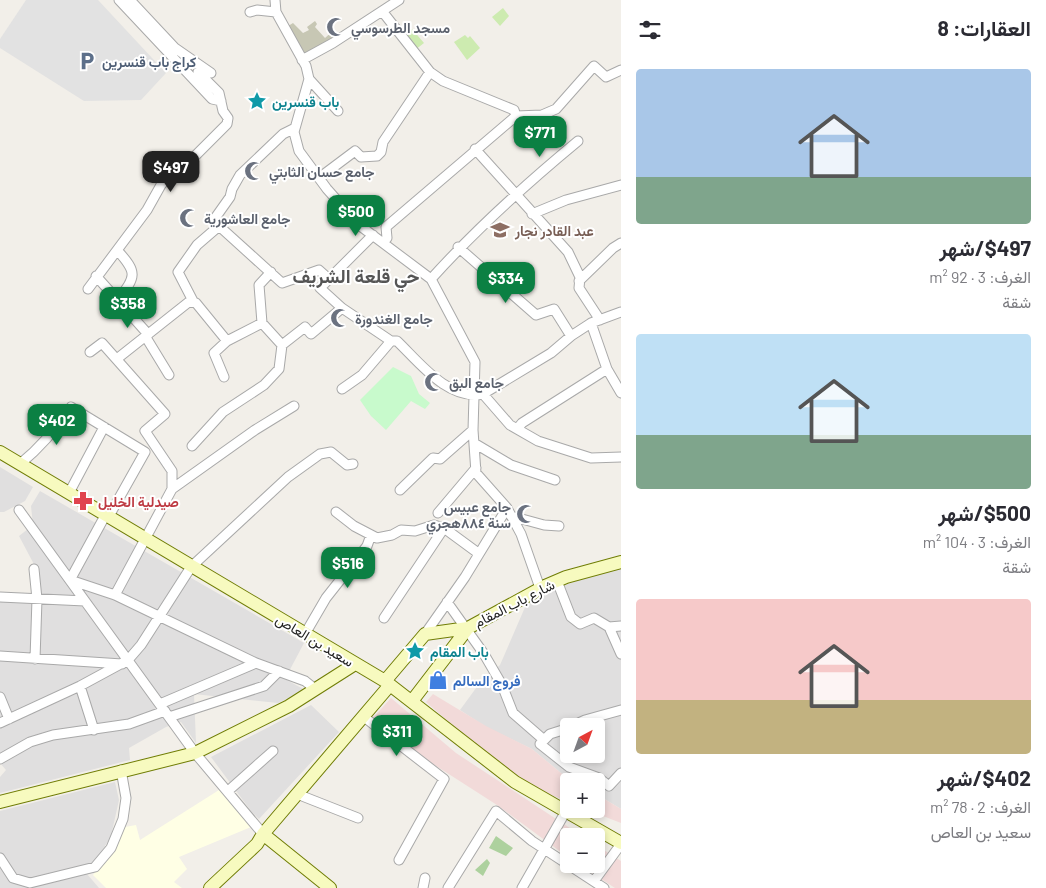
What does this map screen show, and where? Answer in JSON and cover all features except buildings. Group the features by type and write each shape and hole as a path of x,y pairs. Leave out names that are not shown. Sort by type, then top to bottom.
{"main road":[{"name":"سعيد بن العاص","path":"0,452 388,683 515,782 560,808"},
{"name":"شارع باب المقام","path":"412,702 468,628 556,581 621,562"},
{"path":"210,888 257,844 262,834 364,717 425,634 468,628"},
{"path":"0,802 121,770 195,753 289,706 355,664"},
{"name":"سعيد بن العاص","path":"578,818 621,844"},
{"path":"262,834 330,888"}],"street":[{"path":"119,0 212,99 221,101"},
{"path":"88,289 161,186 178,167 195,156 227,124 228,118 223,111 219,93 198,72 211,72 175,48 130,0"},
{"path":"274,0 276,12 302,60 309,79 338,112"},
{"path":"302,60 333,43 399,0"},
{"path":"250,12 257,10 276,12"},
{"path":"382,11 430,72 442,81 514,110 516,116"},
{"path":"384,242 387,238 386,227 475,149 516,116 542,115 556,109 594,66 606,77 621,70"},
{"path":"319,178 355,151 361,157 376,156 382,152 382,142 430,72"},
{"path":"309,79 295,128 299,151 359,225 431,278 475,362 479,395 473,430 476,473 509,512 521,534 540,588"},
{"path":"295,128 283,134 238,178 230,197 214,221 282,283 319,270 329,279"},
{"path":"431,278 458,247 516,192 578,141"},
{"path":"475,149 516,192 532,214 568,252 580,276 579,288 596,322 607,369 621,393"},
{"path":"532,214 566,200 621,185"},
{"path":"219,226 197,246 178,272 193,301 227,341"},
{"path":"373,235 320,288 342,308 391,341"},
{"path":"579,281 613,248 621,243"},
{"path":"458,247 536,315 554,309 571,336"},
{"path":"117,250 132,266 134,275 129,286 118,300"},
{"path":"272,272 259,285 262,322 282,345"},
{"path":"96,276 147,334 147,340 169,375"},
{"path":"118,358 147,334 193,301"},
{"path":"192,446 223,412 264,385 279,369 282,345 305,327 311,334 342,308"},
{"path":"479,395 551,353 571,336 596,322 621,312"},
{"path":"224,376 214,353 227,341 262,322"},
{"path":"342,390 362,375 391,341 397,340 444,385 479,395 510,425 538,441 569,453 591,458 621,457"},
{"path":"90,352 102,343 118,358 164,414 145,431 172,471 172,489"},
{"path":"517,429 522,423 607,369"},
{"path":"115,595 172,489 255,430 294,406"},
{"path":"20,464 48,439 71,407 145,452 70,580"},
{"path":"69,493 104,427"},
{"path":"400,490 433,458 440,459 473,430"},
{"path":"474,443 512,465 555,480"},
{"path":"0,697 4,721 80,686 125,662 141,645 191,567 288,477 320,454 331,452 347,465 353,464"},
{"path":"438,513 476,468"},
{"path":"19,510 85,601 125,662 195,753 262,834"},
{"path":"336,512 354,526 377,538 392,535 402,530 415,531 434,525 444,528 478,552"},
{"path":"509,512 544,525 558,526"},
{"path":"425,634 465,577 478,552 509,512"},
{"path":"384,618 444,528"},
{"path":"305,634 326,598 367,546 371,535"},
{"path":"34,570 37,599 35,659"},
{"path":"70,580 115,595 256,663 305,680 315,689"},
{"path":"556,581 571,617 580,624 594,618 609,627 621,654"},
{"path":"0,597 85,601"},
{"path":"447,602 468,628 502,685 512,713 544,740"},
{"path":"609,627 621,626"},
{"path":"0,656 125,662"},
{"path":"164,711 256,663"},
{"path":"0,759 30,742 53,735 129,724 164,711 264,686 279,671"},
{"path":"80,686 94,730"},
{"path":"592,718 621,710"},
{"path":"364,717 444,779 399,860"},
{"path":"560,731 550,734 540,744 569,767 599,778 610,786 621,773"},
{"path":"228,791 273,750"},
{"path":"0,858 13,878 30,883 95,867 111,848 123,819 126,798 121,770"},
{"path":"297,794 358,818"},
{"path":"448,888 496,811 544,849 604,888"},
{"path":"522,888 562,818"},
{"path":"594,881 621,844"},
{"path":"423,888 425,878"}],"shaded area":[{"name":"كراج باب قنسرين","path":"26,0 98,0 166,73 141,100 84,101 0,48 0,39"},
{"path":"315,21 317,24 315,27 325,38 334,30 339,35 302,56 285,28 293,23 303,33 309,30 307,27"},
{"path":"0,467 33,487 25,501 4,512 0,512"},
{"path":"40,491 304,643 285,679 305,690 278,703 194,694 196,743 181,722 166,727 129,748 130,760 0,793 0,777 6,770 0,763 0,598 37,600 37,570 19,536 33,525 31,506"},
{"path":"621,567 621,809 605,799 605,773 561,773 532,749 486,727 460,710 479,684 500,665 529,598"},
{"path":"433,694 486,726 532,749 561,773 560,798 518,782 426,702"},
{"path":"391,698 456,753 570,828 560,828 560,851 497,805 430,762 373,718"},
{"path":"311,705 339,732 259,819 211,757"},
{"path":"115,782 119,800 111,836 98,858 90,865 81,867 99,888 0,888 0,811"},
{"path":"219,790 251,827 179,857 187,869 174,882 182,888 106,888 93,875 117,844 125,827 136,825 140,840"},
{"path":"605,799 621,809 621,823 605,817"},
{"path":"605,851 621,861 621,888 615,888 592,873 605,873"}],"green space":[{"path":"503,8 509,16 500,26 492,17"},
{"path":"412,29 424,43 415,50 403,36"},
{"path":"465,35 468,38 470,36 480,48 467,60 454,42"},
{"path":"393,367 411,376 419,394 430,403 425,409 411,401 386,430 371,416 360,400"},
{"path":"496,836 513,848 506,856 489,848"},
{"path":"487,859 490,863 483,876 475,870"}],"place":[{"name":"مسجد الطرسوسي","path":"336,27"},
{"name":"كراج باب قنسرين","path":"87,61"},
{"name":"باب قنسرين","path":"257,101"},
{"name":"جامع حسان الثابتي","path":"254,171"},
{"name":"جامع العاشورية","path":"189,218"},
{"name":"عبد القادر نجار","path":"500,230"},
{"name":"جامع الغندورة","path":"340,318"},
{"name":"جامع البق","path":"434,382"},
{"name":"صيدلية الخليل","path":"83,501"},
{"name":"جامع عبيس سنة ٨٨٤هجري","path":"526,514"},
{"name":"باب المقام","path":"415,651"},
{"name":"فروج السالم","path":"438,680"}],"district":[{"name":"حي قلعة الشريف","path":"356,275"}]}
